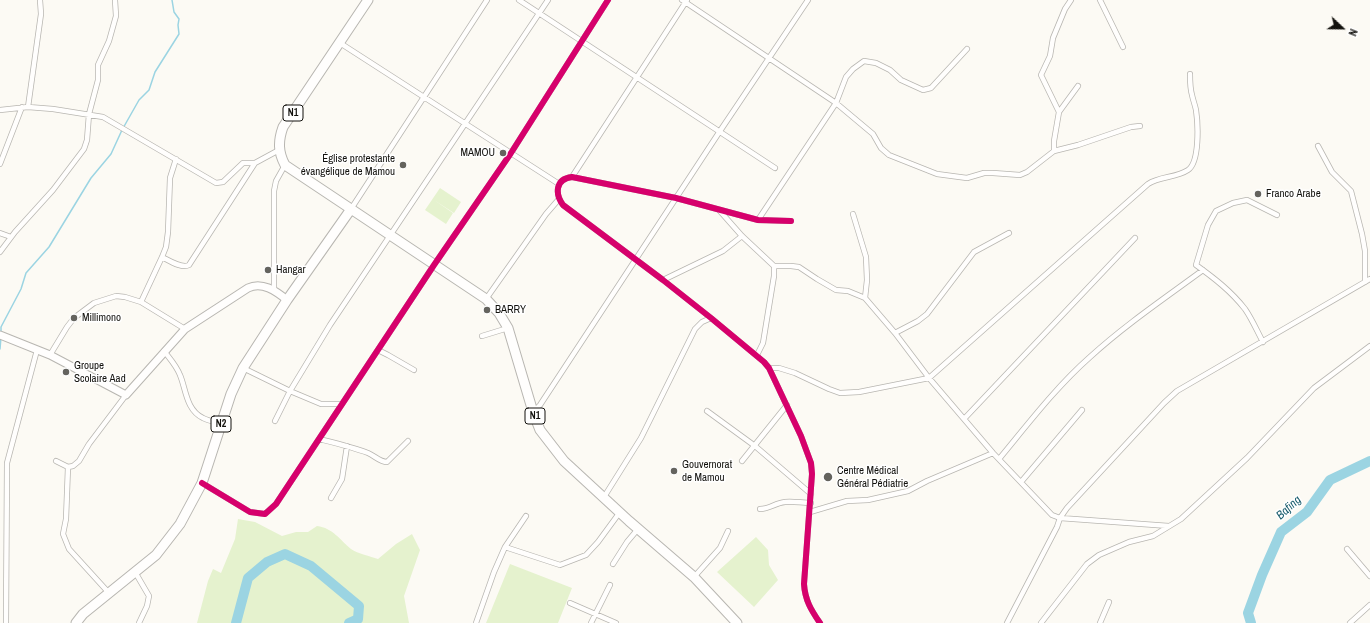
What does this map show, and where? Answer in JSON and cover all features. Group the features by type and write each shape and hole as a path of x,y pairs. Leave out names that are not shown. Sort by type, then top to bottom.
{"highway":[{"name":"N1","path":"368,0 283,127 279,138 279,150 285,165 486,299 499,313 508,328 533,412 540,430 564,461 638,529 694,577 737,623"},
{"name":"N2","path":"76,623 83,614 156,555 180,524 202,483 231,394 243,368 287,300 351,208"}],"street":[{"path":"28,107 41,14 40,0"},
{"path":"0,252 11,237 53,190 84,149 87,140 89,114 98,80 98,65 109,41 116,16 115,0"},
{"path":"351,208 487,0"},
{"path":"519,0 775,168"},
{"path":"275,421 290,391 330,325 548,0"},
{"path":"202,483 250,512 265,514 276,504 434,265 511,153 608,0"},
{"path":"533,412 540,405 808,0"},
{"path":"1059,112 1041,75 1050,56 1053,38 1065,9 1071,0"},
{"path":"1100,0 1123,47"},
{"path":"572,177 685,1 836,103 872,134 881,148 889,155 937,174 967,178 984,173 1020,175 1027,172 1054,152 1131,127 1140,126"},
{"path":"340,42 559,184"},
{"path":"758,220 836,103 846,77 853,69 864,61 876,63 890,70 901,80 923,90 932,88 967,48"},
{"path":"768,368 779,368 795,373 840,393 859,392 929,378 1148,184 1153,180 1184,173 1190,169 1196,156 1197,122 1196,110 1190,88 1190,74"},
{"path":"1054,152 1054,141 1059,112 1078,86"},
{"path":"0,164 22,107"},
{"path":"0,110 22,107 53,108 103,117 216,183 223,182 243,163 255,163 279,150"},
{"path":"1318,146 1332,172 1350,191 1362,234 1365,251 1365,282"},
{"path":"141,302 166,247 170,178 176,159"},
{"path":"162,257 182,266 189,265 255,163"},
{"path":"274,290 274,191 276,181 285,165"},
{"path":"791,221 758,220 676,198 572,177 563,180 559,184 557,194 559,199 569,210 712,318 757,355 768,368 787,405 811,463 811,494 804,591 805,597 813,614 820,623"},
{"path":"486,299 546,214 559,199"},
{"path":"1263,342 1246,310 1229,291 1196,265 1208,225 1216,211 1233,203 1247,200 1277,215"},
{"path":"718,209 742,236 774,266 799,267 816,279 836,290 848,291 865,298 895,333 929,378 993,453 1052,514 1060,518 1169,526"},
{"path":"852,214 866,257 867,280 865,298"},
{"path":"0,233 11,237"},
{"path":"895,333 918,321 927,314 974,252 1009,234"},
{"path":"663,280 723,251 742,236"},
{"path":"964,419 1134,238"},
{"path":"757,355 763,343 774,276 774,266"},
{"path":"999,459 1048,400 1089,357 1134,320 1203,270"},
{"path":"1007,623 1057,527 1060,518 1067,508 1177,390 1263,342 1370,279"},
{"path":"56,460 68,467 73,466 80,461 89,444 126,394 185,329 253,286 257,285 274,290 287,300"},
{"path":"50,355 74,318 94,304 116,296 141,302 185,329"},
{"path":"604,498 641,438 695,329 702,322 712,318"},
{"path":"482,336 508,328"},
{"path":"0,335 50,355 126,394"},
{"path":"1040,623 1087,564 1099,555 1129,542 1153,536 1181,519 1247,458 1314,388 1370,346"},
{"path":"6,623 7,463 34,349"},
{"path":"378,350 414,370"},
{"path":"164,351 175,364 181,377 187,400 196,413 203,418 222,423"},
{"path":"243,368 321,404 342,404"},
{"path":"742,461 787,405"},
{"path":"707,410 755,446 811,494"},
{"path":"1021,482 1082,410"},
{"path":"319,439 347,446 369,454 383,462 387,462 408,441"},
{"path":"332,498 342,479 347,446"},
{"path":"810,512 847,501 868,500 908,491 993,453"},
{"path":"68,467 66,519 63,534 69,549 109,593"},
{"path":"760,509 767,509 786,502 810,503"},
{"path":"505,547 560,565 586,555 598,542 620,512"},
{"path":"476,623 494,572 505,547 526,516"},
{"path":"612,564 638,529"},
{"path":"694,577 720,548 728,531"},
{"path":"1347,549 1370,576"},
{"path":"0,571 6,570"},
{"path":"136,572 149,596 147,606 139,623"},
{"path":"591,623 610,585"},
{"path":"1100,623 1109,602"},
{"path":"570,604 616,623"},
{"path":"1350,623 1370,605"}],"green space":[{"path":"440,188 461,202 454,213 434,200 453,213 446,224 425,210"},
{"path":"238,519 255,522 282,536 296,532 308,532 317,526 323,527 336,535 354,551 378,559 396,544 412,534 420,550 404,596 409,623 197,623 208,581 213,569 221,573 235,539"},
{"path":"756,537 768,550 769,565 778,580 754,607 717,572"},
{"path":"510,564 572,588 558,623 486,623"}],"waterway":[{"path":"1,333 1,327 21,289 26,273 49,247 91,178 111,154 122,130 139,100 149,90 155,72 179,34 179,19 174,12 172,0"},
{"path":"0,349 1,337"},
{"name":"Bafing","path":"1251,623 1248,613 1262,575 1281,532 1307,512 1330,480 1370,461"},
{"path":"236,623 248,578 267,562 285,554 311,566 359,606 358,619 349,623"}],"cycle path":[{"path":"202,483 250,512 265,514 276,504 434,265 511,153 608,0"},
{"path":"791,221 758,220 676,198 572,177 566,178 562,181 558,188 560,201 563,205 663,280 711,318 764,362 769,368 801,436 811,463 812,474 804,584 809,605 820,623"}],"place":[{"name":"MAMOU","path":"503,153"},
{"name":"Église protestante évangélique de Mamou","path":"403,165"},
{"name":"Franco Arabe","path":"1258,194"},
{"name":"Hangar","path":"268,270"},
{"name":"BARRY","path":"487,310"},
{"name":"Millimono","path":"74,318"},
{"name":"Groupe Scolaire Aad","path":"66,372"},
{"name":"Gouvernorat de Mamou","path":"674,471"},
{"name":"Centre Médical Général Pédiatrie","path":"828,477"}]}
